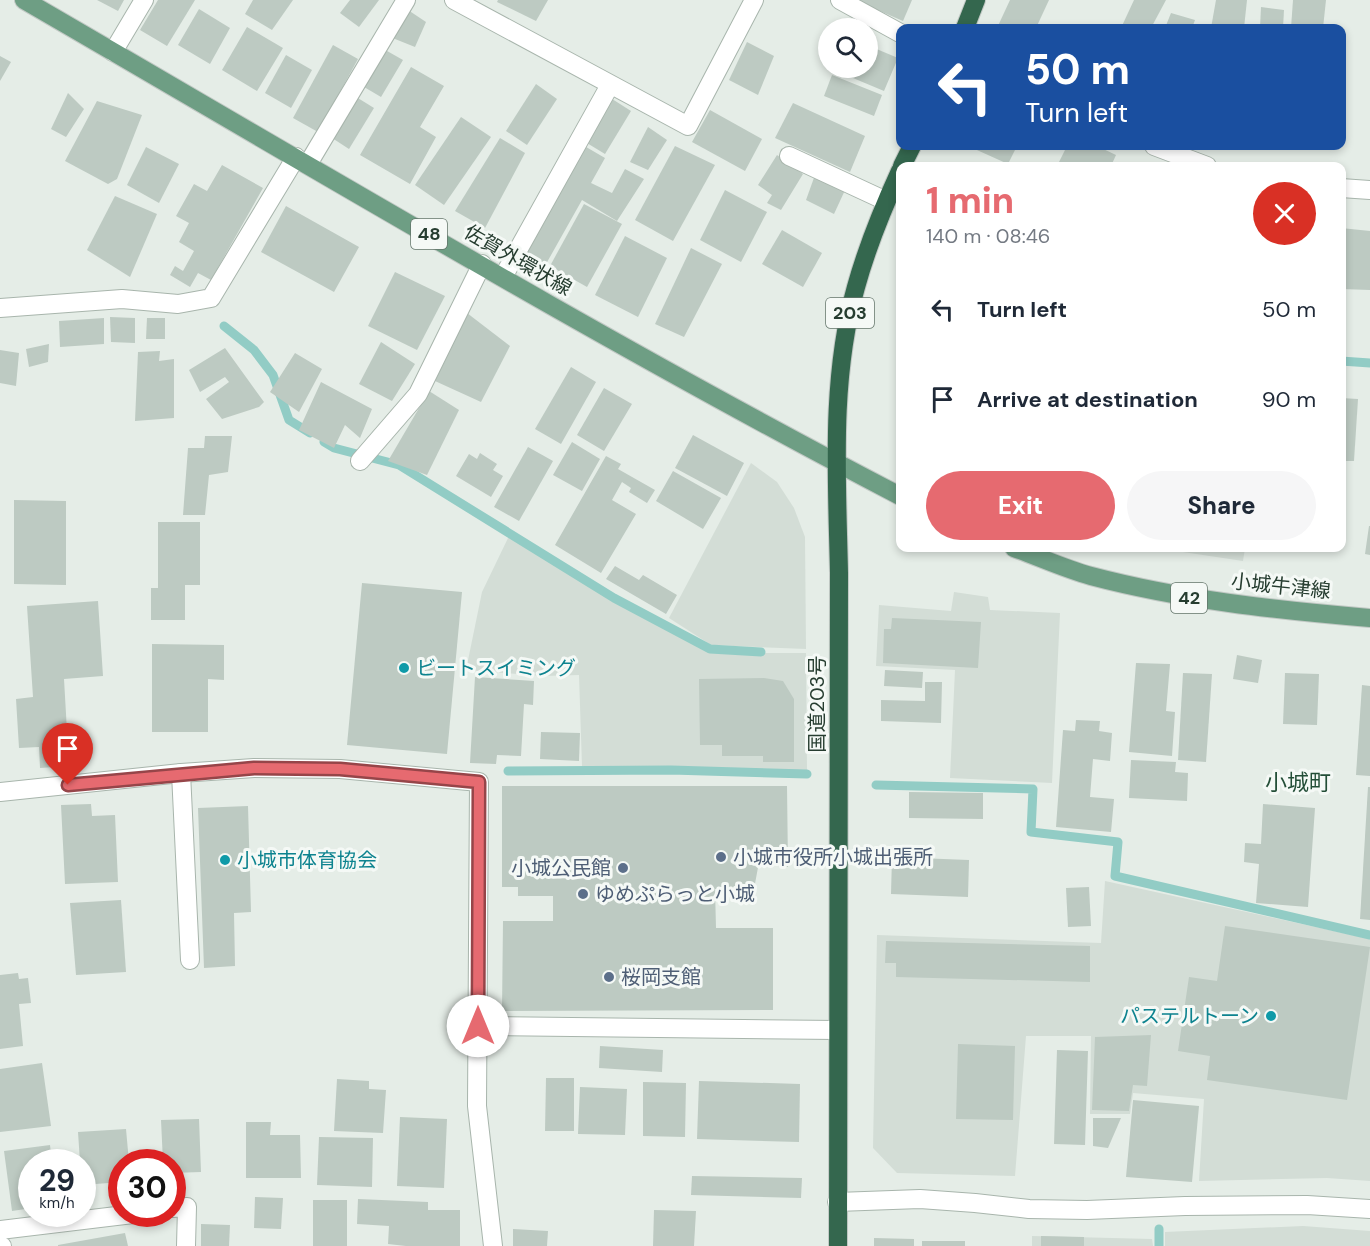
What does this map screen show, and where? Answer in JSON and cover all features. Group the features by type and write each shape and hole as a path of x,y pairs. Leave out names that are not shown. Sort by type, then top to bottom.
{"highway":[{"path":"967,24 976,0"},
{"name":"国道203号","path":"837,1246 839,573 837,463 839,388 846,335 856,286 886,201 896,180"}],"main road":[{"name":"佐賀外環状線","path":"24,0 615,342 837,463"},
{"path":"837,463 896,494"},
{"name":"小城牛津線","path":"1025,552 1089,575 1190,598 1370,618"}],"street":[{"path":"113,52 144,0"},
{"path":"0,308 122,299 178,304 211,298 406,0"},
{"path":"454,0 688,126 754,0"},
{"path":"840,0 896,31"},
{"path":"503,277 610,85"},
{"path":"1165,150 1196,162"},
{"path":"789,156 886,201"},
{"path":"1346,188 1370,190"},
{"path":"360,461 418,394 482,264"},
{"path":"0,792 181,773 254,768 340,769 479,782 477,1106 493,1246"},
{"path":"181,773 190,960"},
{"path":"478,1026 837,1030"},
{"path":"837,1202 920,1199 1029,1209 1087,1210 1229,1205 1306,1205 1370,1209"},
{"path":"186,1207 186,1246"},
{"path":"0,1230 108,1217"},
{"path":"0,1238 2,1246"}],"shaded area":[{"path":"751,463 777,482 794,508 805,537 806,649 711,645 669,618"},
{"path":"509,536 614,602 711,653 806,653 807,771 671,766 582,766 579,675 543,676 466,670 482,592"},
{"path":"1183,552 1244,552 1243,561"},
{"path":"954,592 988,597 990,610 1060,613 1052,783 950,778 955,670 876,666 879,605 951,611"},
{"path":"1105,881 1370,939 1370,1181 1327,1178 1199,1181 1204,1099 1133,1093 1130,1114 1090,1114 1091,1036 1026,1036 1015,1176 897,1173 873,1148 877,935 1101,943"},
{"path":"1303,1226 1370,1231 1370,1246 1165,1246 1165,1232"},
{"path":"1032,1236 1152,1239 1153,1246 1032,1246"}],"building":[{"path":"97,0 124,0 118,11"},
{"path":"158,0 195,0 167,46 140,30"},
{"path":"253,0 293,0 272,30 245,14"},
{"path":"350,0 379,0 359,27 340,13"},
{"path":"498,0 548,0 536,21 497,2"},
{"path":"860,0 912,0 903,21 859,2"},
{"path":"1010,0 1049,0 1038,24 999,24"},
{"path":"1134,0 1166,0 1153,24 1123,24"},
{"path":"1216,0 1247,0 1244,24 1212,24"},
{"path":"1293,0 1326,0 1323,24 1291,24"},
{"path":"399,4 426,22 415,47 385,35"},
{"path":"1261,7 1284,10 1283,24 1260,24"},
{"path":"199,9 230,28 210,64 178,45"},
{"path":"1171,13 1195,20 1194,24 1167,24"},
{"path":"247,27 283,48 257,91 222,70"},
{"path":"747,42 774,56 758,95 729,80"},
{"path":"333,45 358,59 318,132 293,118"},
{"path":"380,47 403,60 381,97 359,84"},
{"path":"878,50 896,57 896,63 884,91 853,78 878,78"},
{"path":"286,55 312,70 291,108 265,93"},
{"path":"0,56 11,62 0,81"},
{"path":"411,67 444,86 420,127 436,137 410,184 360,155"},
{"path":"831,78 840,78 882,95 874,116 824,96"},
{"path":"536,84 557,99 527,145 506,131"},
{"path":"68,93 84,109 66,137 51,129"},
{"path":"353,95 374,108 349,149 329,136"},
{"path":"609,97 631,111 605,154 582,140"},
{"path":"97,101 142,115 117,179 108,184 65,161"},
{"path":"793,103 865,136 850,172 775,138"},
{"path":"710,110 762,139 745,171 692,142"},
{"path":"461,117 491,137 444,205 415,185"},
{"path":"648,127 667,140 648,170 630,162"},
{"path":"500,138 525,153 485,228 455,211"},
{"path":"581,144 605,158 591,183 612,193 625,169 644,179 617,221 582,200 546,264 522,251"},
{"path":"675,146 715,165 673,241 635,220"},
{"path":"146,147 179,164 159,203 127,185"},
{"path":"977,150 1015,150 1009,162 1004,162"},
{"path":"1065,150 1105,150 1116,155 1113,162 1059,162"},
{"path":"777,155 803,174 781,210 767,203 772,195 758,185"},
{"path":"222,165 263,188 211,280 198,273 190,287 170,275 175,266 183,271 194,251 179,242 189,223 176,216 194,184 207,191"},
{"path":"815,175 846,188 834,214 806,200"},
{"path":"725,190 767,212 741,262 700,240"},
{"path":"115,196 157,214 130,277 87,250"},
{"path":"584,204 622,224 587,287 550,266"},
{"path":"286,206 359,247 334,292 261,252"},
{"path":"1346,229 1370,231 1370,290 1346,289"},
{"path":"782,230 822,253 803,287 762,264"},
{"path":"625,236 667,258 638,317 595,295"},
{"path":"691,248 722,264 684,337 655,324"},
{"path":"395,272 445,296 417,350 368,326"},
{"path":"467,313 510,346 481,402 435,381"},
{"path":"110,317 135,318 135,343 111,342"},
{"path":"104,318 104,344 60,347 59,321"},
{"path":"147,318 165,318 165,339 146,339"},
{"path":"381,342 415,364 392,401 359,384"},
{"path":"49,344 48,362 29,367 26,349"},
{"path":"225,348 264,402 259,407 222,419 206,399 229,382 225,377 200,392 189,370"},
{"path":"0,350 19,353 16,386 0,383"},
{"path":"160,351 159,361 174,359 174,418 135,421 138,352"},
{"path":"295,353 322,369 299,412 270,392"},
{"path":"571,367 596,382 561,444 535,429"},
{"path":"321,382 372,409 360,438 345,425 334,448 299,430"},
{"path":"604,388 632,404 604,451 577,435"},
{"path":"429,391 459,410 427,475 388,461"},
{"path":"1346,398 1358,399 1354,461 1346,461"},
{"path":"693,435 744,463 727,496 675,468"},
{"path":"205,436 232,436 228,472 209,475 205,515 183,515 188,448 204,448"},
{"path":"572,442 600,459 582,491 553,475"},
{"path":"528,447 553,461 519,521 494,507"},
{"path":"480,453 497,464 493,470 503,476 491,497 456,476 469,454 477,459"},
{"path":"606,456 621,464 618,469 655,490 647,503 629,492 631,488 622,482 612,500 636,514 601,573 555,545"},
{"path":"673,471 721,498 703,529 656,501"},
{"path":"14,500 66,501 66,585 14,584"},
{"path":"158,522 200,522 200,585 185,585 185,620 151,620 151,588 158,588"},
{"path":"1370,526 1370,555 1365,554"},
{"path":"615,566 639,580 643,575 677,595 666,614 606,579"},
{"name":"ビートスイミング","path":"362,583 462,592 447,754 347,745"},
{"path":"98,601 103,676 64,679 69,766 40,768 39,747 19,748 16,699 33,697 27,606"},
{"path":"892,618 981,622 978,668 883,663 884,629 891,629"},
{"path":"152,644 224,645 224,680 208,679 208,732 152,732"},
{"path":"1237,655 1262,660 1258,683 1233,679"},
{"path":"1136,663 1170,664 1166,711 1175,712 1172,756 1129,752"},
{"path":"885,670 923,672 922,688 884,686"},
{"path":"1183,673 1212,674 1206,762 1178,760"},
{"path":"1285,673 1319,674 1317,725 1283,724"},
{"path":"475,677 534,681 533,705 524,704 521,756 497,755 496,764 470,763"},
{"path":"764,678 783,681 794,699 794,762 763,762 763,756 722,756 722,745 700,745 699,679"},
{"path":"925,682 942,682 941,723 881,721 881,700 925,701"},
{"path":"1362,685 1370,686 1370,776 1356,775"},
{"path":"1076,720 1100,721 1099,731 1112,733 1110,761 1093,759 1090,797 1114,799 1111,832 1056,827 1063,730 1075,731"},
{"path":"541,732 580,733 579,761 540,759"},
{"path":"1131,760 1176,762 1175,772 1188,773 1187,801 1129,798"},
{"path":"502,786 787,786 788,867 759,862 754,889 715,889 716,928 773,928 773,1010 502,1011 503,921 553,921 553,896 518,896 518,887 502,887"},
{"path":"1368,787 1370,787 1370,920 1360,919"},
{"path":"909,792 983,793 983,819 909,818"},
{"path":"91,804 92,816 115,815 118,882 65,884 61,805"},
{"path":"1263,804 1315,808 1308,907 1256,903 1259,864 1244,862 1245,843 1261,844"},
{"name":"小城市体育協会","path":"248,806 251,912 234,913 235,966 204,968 198,808"},
{"path":"892,857 969,860 968,897 891,894"},
{"path":"1089,887 1091,926 1068,927 1066,888"},
{"path":"121,900 126,972 76,975 70,903"},
{"name":"パステルトーン","path":"1225,926 1370,947 1347,1100 1207,1080 1210,1056 1178,1051 1189,977 1217,981"},
{"path":"886,941 1090,946 1090,982 896,977 896,963 885,963"},
{"path":"18,973 19,979 28,978 31,1003 19,1004 23,1046 0,1049 0,975"},
{"path":"1151,1035 1147,1086 1133,1085 1129,1111 1092,1110 1095,1037"},
{"path":"958,1044 1015,1046 1013,1120 956,1119"},
{"path":"600,1046 663,1050 662,1072 599,1068"},
{"path":"1057,1050 1088,1051 1085,1145 1054,1144"},
{"path":"42,1063 51,1126 0,1132 0,1069"},
{"path":"546,1078 574,1078 574,1131 545,1131"},
{"path":"337,1079 369,1081 369,1089 386,1090 383,1133 334,1131"},
{"path":"699,1081 800,1084 799,1142 697,1139"},
{"path":"643,1082 686,1083 685,1137 643,1136"},
{"path":"580,1087 627,1089 625,1135 578,1134"},
{"path":"1133,1100 1199,1106 1192,1182 1126,1177"},
{"path":"400,1117 447,1119 444,1188 397,1186"},
{"path":"1093,1118 1121,1118 1108,1148 1093,1146"},
{"path":"199,1119 201,1172 186,1173 186,1149 162,1149 161,1120"},
{"path":"246,1122 271,1122 270,1135 300,1135 301,1178 246,1178"},
{"path":"126,1129 128,1149 108,1149 108,1183 96,1184 96,1149 79,1149 78,1132"},
{"path":"319,1137 373,1138 372,1187 317,1185"},
{"path":"50,1145 50,1149 19,1149"},
{"path":"18,1149 18,1210 12,1211 4,1151"},
{"path":"692,1176 802,1178 801,1198 691,1195"},
{"path":"255,1197 283,1198 281,1229 254,1228"},
{"path":"358,1199 428,1202 428,1210 460,1210 460,1246 388,1244 389,1226 357,1224"},
{"path":"313,1200 347,1200 347,1246 313,1246"},
{"path":"654,1210 696,1211 694,1246 653,1246"},
{"path":"201,1224 230,1225 229,1246 201,1246"},
{"path":"513,1229 548,1231 547,1246 513,1246"},
{"path":"125,1233 128,1246 58,1246 58,1245"},
{"path":"1041,1236 1084,1237 1084,1246 1041,1246"},
{"path":"874,1238 914,1239 914,1246 874,1246"},
{"path":"922,1241 965,1241 965,1246 922,1246"}],"waterway":[{"path":"224,326 254,350 273,375 289,420 310,433"},
{"path":"1346,361 1370,363"},
{"path":"324,442 334,448 399,465 614,598 710,649 761,652"},
{"path":"508,771 671,770 807,774"},
{"path":"876,785 1033,789 1031,832 1118,842 1115,876 1370,935"},
{"path":"1159,1229 1159,1246"}],"place":[{"name":"ビートスイミング","path":"404,668"},
{"name":"小城市役所小城出張所","path":"721,857"},
{"name":"小城市体育協会","path":"225,860"},
{"name":"小城公民館","path":"623,868"},
{"name":"ゆめぷらっと小城","path":"583,894"},
{"name":"桜岡支館","path":"609,977"},
{"name":"パステルトーン","path":"1271,1016"}],"district":[{"name":"小城町","path":"1298,782"}],"route":[{"path":"68,785 254,768 340,769 479,782 478,1026"}]}
